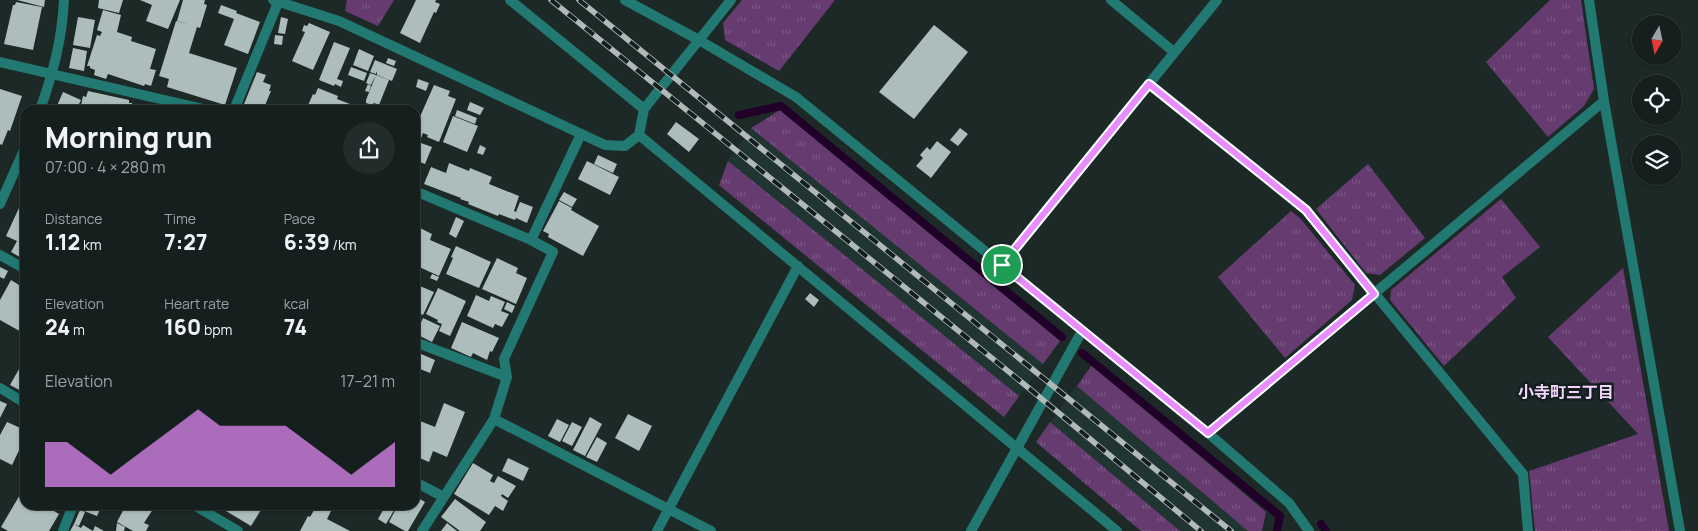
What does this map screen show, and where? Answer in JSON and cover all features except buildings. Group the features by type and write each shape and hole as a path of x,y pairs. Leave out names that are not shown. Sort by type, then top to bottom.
{"street":[{"path":"42,105 53,74 62,37 64,0"},
{"path":"510,0 644,109"},
{"path":"625,0 699,40 796,97 1208,433 1289,503 1309,531"},
{"path":"236,105 277,1 339,21 605,145 625,146 639,136 644,109 731,0"},
{"path":"1111,0 1174,52"},
{"path":"1002,265 1217,0"},
{"path":"1588,0 1680,531"},
{"path":"0,62 186,105"},
{"path":"1149,84 1306,210 1523,474 1528,531"},
{"path":"1208,433 1604,101"},
{"path":"531,240 581,134"},
{"path":"639,136 1117,531"},
{"path":"1,198 20,158"},
{"path":"420,193 531,240 552,252 504,359 507,377 494,419 422,531"},
{"path":"0,254 20,266"},
{"path":"657,531 798,266"},
{"path":"971,531 1082,331"},
{"path":"420,344 507,377"},
{"path":"0,388 20,400"},
{"path":"494,419 711,531"},
{"path":"420,485 444,497"},
{"path":"63,531 71,510"},
{"path":"202,510 238,531"}],"shaded area":[{"path":"780,110 1060,341 1004,417 719,185 728,161 751,128"},
{"path":"1092,365 1266,512 1262,531 1141,531 1036,442"}],"green space":[{"path":"347,0 394,0 378,26 345,11"},
{"path":"742,0 835,0 779,71 725,40 723,23"},
{"path":"1550,0 1581,0 1594,89 1584,106 1548,137 1486,62"},
{"path":"780,110 1060,341 1043,364 751,128"},
{"path":"728,161 1019,396 1004,417 719,185"},
{"path":"1368,164 1425,238 1380,275 1366,273 1316,209"},
{"path":"1501,199 1540,247 1502,277 1516,298 1444,366 1390,300 1391,290"},
{"path":"1291,211 1300,218 1355,285 1352,300 1285,358 1218,277"},
{"path":"1623,268 1669,531 1535,531 1529,471 1638,434 1548,337"},
{"path":"1092,365 1266,512 1262,531 1248,531 1077,386"},
{"path":"1050,422 1180,531 1141,531 1036,442"}],"waterway":[{"path":"739,115 781,106 1062,337"},
{"path":"1082,353 1280,516 1277,531"},
{"path":"1321,524 1326,531"}],"railway":[{"path":"551,0 1025,385 1201,531"},
{"path":"579,0 1231,531"}],"district":[{"name":"小寺町三丁目","path":"1566,392"}],"route":[{"path":"1149,84 1306,210 1374,294 1208,433 1002,265 1149,84"}]}
